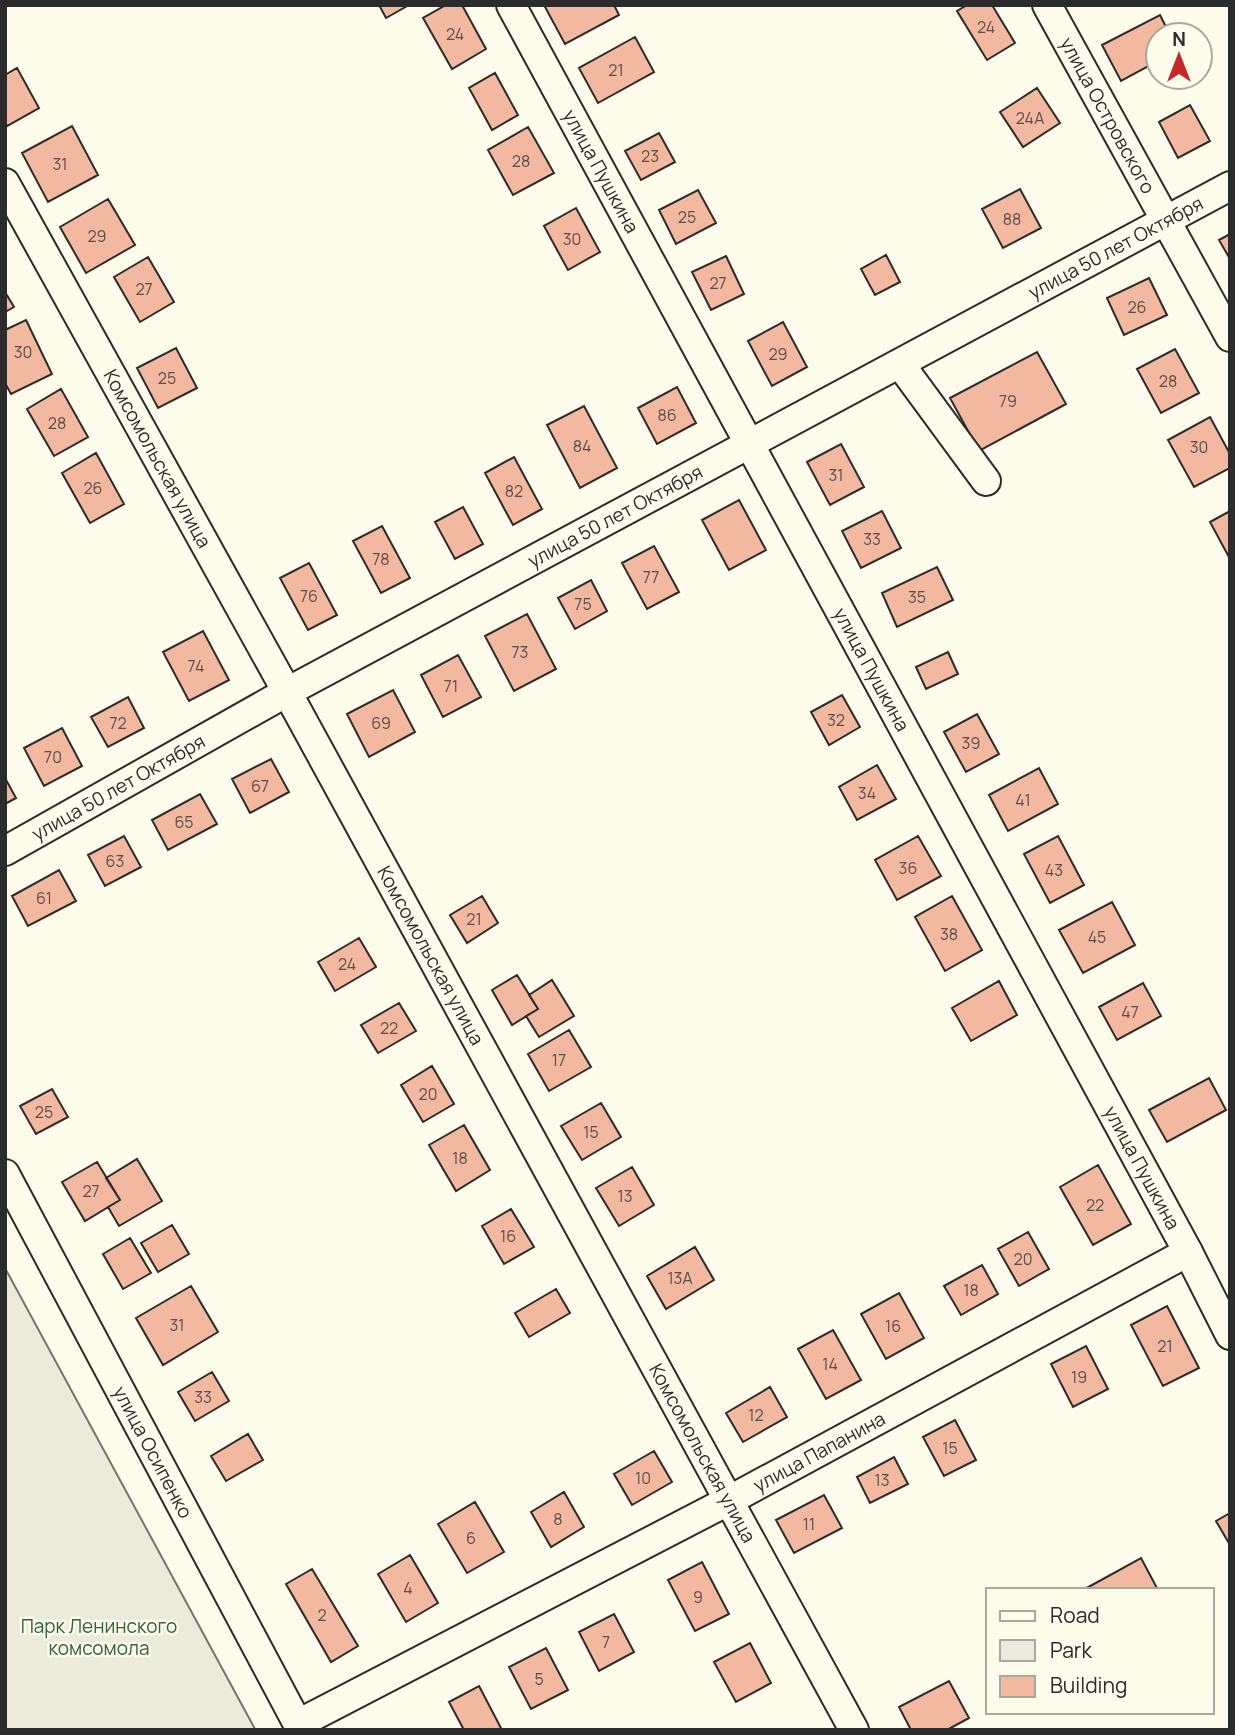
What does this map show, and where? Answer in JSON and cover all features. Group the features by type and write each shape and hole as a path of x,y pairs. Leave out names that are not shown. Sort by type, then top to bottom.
{"street":[{"name":"улица Пушкина","path":"511,5 1188,1252 1230,1335"},
{"name":"улица Островского","path":"1047,5 1230,337"},
{"name":"Комсомольская улица","path":"5,183 288,692 854,1730"},
{"name":"улица 50 лет Октября","path":"5,851 288,692 1230,187"},
{"path":"900,364 986,481"},
{"name":"улица Осипенко","path":"5,1174 300,1727"},
{"name":"улица Папанина","path":"300,1727 728,1501 1188,1252"}],"green space":[{"name":"Парк Ленинского комсомола","path":"5,1268 255,1729 5,1730"}],"building":[{"path":"379,5 409,5 386,18"},
{"path":"446,5 462,5 486,49 452,69 423,18"},
{"path":"544,5 614,5 619,15 565,44"},
{"path":"967,5 992,5 1015,43 987,60 957,11"},
{"path":"1160,15 1163,21 1148,21"},
{"path":"1144,23 1144,69 1121,81 1102,45"},
{"path":"635,37 654,72 598,103 579,68"},
{"path":"17,68 39,108 7,126 5,75"},
{"path":"495,73 518,115 492,130 469,88"},
{"path":"1037,88 1060,123 1023,147 1000,112"},
{"path":"1190,105 1210,141 1178,158 1159,122"},
{"path":"72,126 98,175 48,202 22,153"},
{"path":"528,127 554,173 513,195 488,150"},
{"path":"659,133 675,162 641,180 625,151"},
{"path":"1020,189 1041,228 1003,248 982,209"},
{"path":"698,190 716,223 676,244 659,210"},
{"path":"108,199 135,245 86,273 60,227"},
{"path":"576,208 600,252 568,270 544,226"},
{"path":"1230,234 1230,259 1219,240"},
{"path":"886,255 900,282 875,295 861,269"},
{"path":"726,256 744,294 711,310 692,272"},
{"path":"148,257 174,302 140,322 114,277"},
{"path":"1149,278 1167,315 1124,335 1107,298"},
{"path":"5,292 14,307 5,312"},
{"path":"26,320 52,374 11,394 5,383 5,330"},
{"path":"783,322 807,367 772,386 748,341"},
{"path":"176,348 197,388 158,408 137,368"},
{"path":"1175,349 1199,393 1161,413 1137,369"},
{"path":"1037,352 1066,404 979,451 950,398"},
{"path":"677,387 696,423 657,444 638,408"},
{"path":"61,389 88,437 54,456 27,409"},
{"path":"584,406 617,468 580,488 547,425"},
{"path":"1210,417 1230,454 1230,468 1194,487 1168,440"},
{"path":"841,444 864,487 830,505 807,462"},
{"path":"96,453 124,504 90,523 62,473"},
{"path":"514,457 542,509 513,525 485,473"},
{"path":"739,500 766,550 729,570 702,520"},
{"path":"463,507 483,544 455,559 435,522"},
{"path":"882,511 901,548 861,568 842,531"},
{"path":"1230,511 1230,559 1210,522"},
{"path":"382,526 410,578 381,593 353,541"},
{"path":"654,546 679,592 647,609 622,563"},
{"path":"309,563 337,615 308,630 280,578"},
{"path":"937,567 953,600 897,627 882,593"},
{"path":"591,580 607,611 575,629 558,598"},
{"path":"527,614 556,669 514,691 485,636"},
{"path":"203,631 229,680 189,701 163,652"},
{"path":"948,652 958,674 926,689 916,667"},
{"path":"458,655 481,697 443,717 421,675"},
{"path":"393,690 415,732 369,757 347,714"},
{"path":"842,695 860,727 829,745 811,712"},
{"path":"128,697 144,728 108,747 91,717"},
{"path":"977,714 999,754 966,772 944,732"},
{"path":"62,728 82,766 44,786 24,748"},
{"path":"271,759 289,792 250,813 232,779"},
{"path":"877,765 896,799 857,820 839,787"},
{"path":"1039,768 1058,804 1008,831 989,795"},
{"path":"5,778 16,798 5,804"},
{"path":"200,794 217,824 168,850 152,820"},
{"path":"124,836 141,867 105,886 88,855"},
{"path":"918,836 941,876 897,900 875,860"},
{"path":"1058,836 1084,885 1050,903 1024,854"},
{"path":"59,870 76,901 28,926 12,896"},
{"path":"482,896 498,923 467,943 450,915"},
{"path":"952,896 982,950 945,971 915,917"},
{"path":"1112,902 1135,945 1083,973 1059,930"},
{"path":"359,938 376,967 335,991 318,962"},
{"path":"517,975 538,1009 512,1025 492,990"},
{"path":"552,980 574,1016 539,1037 526,1016 538,1009 529,995"},
{"path":"999,981 1017,1015 971,1041 952,1008"},
{"path":"1143,983 1161,1016 1117,1040 1099,1007"},
{"path":"399,1003 416,1031 378,1053 361,1025"},
{"path":"569,1030 591,1067 549,1091 528,1054"},
{"path":"432,1066 454,1104 423,1122 401,1085"},
{"path":"1209,1078 1226,1110 1167,1142 1149,1110"},
{"path":"52,1089 68,1117 36,1134 20,1106"},
{"path":"601,1103 621,1137 582,1160 561,1126"},
{"path":"464,1125 490,1170 456,1191 429,1145"},
{"path":"137,1159 162,1201 119,1226 108,1207 120,1200 106,1178"},
{"path":"97,1162 120,1200 85,1221 62,1182"},
{"path":"1098,1165 1131,1224 1093,1245 1060,1187"},
{"path":"632,1167 654,1205 619,1226 596,1188"},
{"path":"511,1209 534,1247 504,1264 482,1226"},
{"path":"172,1225 189,1254 158,1272 141,1243"},
{"path":"1028,1232 1049,1269 1019,1286 998,1249"},
{"path":"130,1238 151,1273 123,1289 103,1254"},
{"path":"695,1247 714,1280 666,1309 647,1276"},
{"path":"982,1265 998,1294 961,1315 944,1286"},
{"path":"191,1286 218,1332 163,1365 136,1318"},
{"path":"556,1289 570,1313 529,1337 515,1313"},
{"path":"899,1293 924,1338 886,1359 861,1314"},
{"path":"1167,1306 1199,1368 1163,1386 1131,1325"},
{"path":"833,1330 861,1380 826,1399 798,1349"},
{"path":"1086,1346 1108,1389 1073,1407 1051,1364"},
{"path":"212,1372 229,1401 195,1421 178,1392"},
{"path":"770,1387 787,1417 743,1442 726,1413"},
{"path":"955,1420 976,1460 944,1476 923,1437"},
{"path":"248,1434 263,1460 226,1481 211,1456"},
{"path":"654,1451 672,1482 632,1505 614,1474"},
{"path":"894,1457 908,1484 870,1503 857,1477"},
{"path":"564,1492 584,1527 551,1547 531,1512"},
{"path":"824,1495 842,1528 794,1553 776,1520"},
{"path":"475,1502 504,1552 467,1573 438,1524"},
{"path":"1230,1513 1230,1545 1216,1521"},
{"path":"410,1555 438,1603 406,1622 378,1574"},
{"path":"1141,1558 1157,1588 1087,1588"},
{"path":"702,1562 729,1614 695,1631 668,1580"},
{"path":"312,1569 358,1646 331,1662 286,1584"},
{"path":"614,1614 634,1652 599,1671 579,1632"},
{"path":"750,1643 771,1683 736,1702 714,1662"},
{"path":"546,1648 568,1690 531,1709 509,1667"},
{"path":"949,1681 969,1718 947,1730 911,1730 899,1707"},
{"path":"479,1686 502,1730 464,1730 449,1702"}]}
